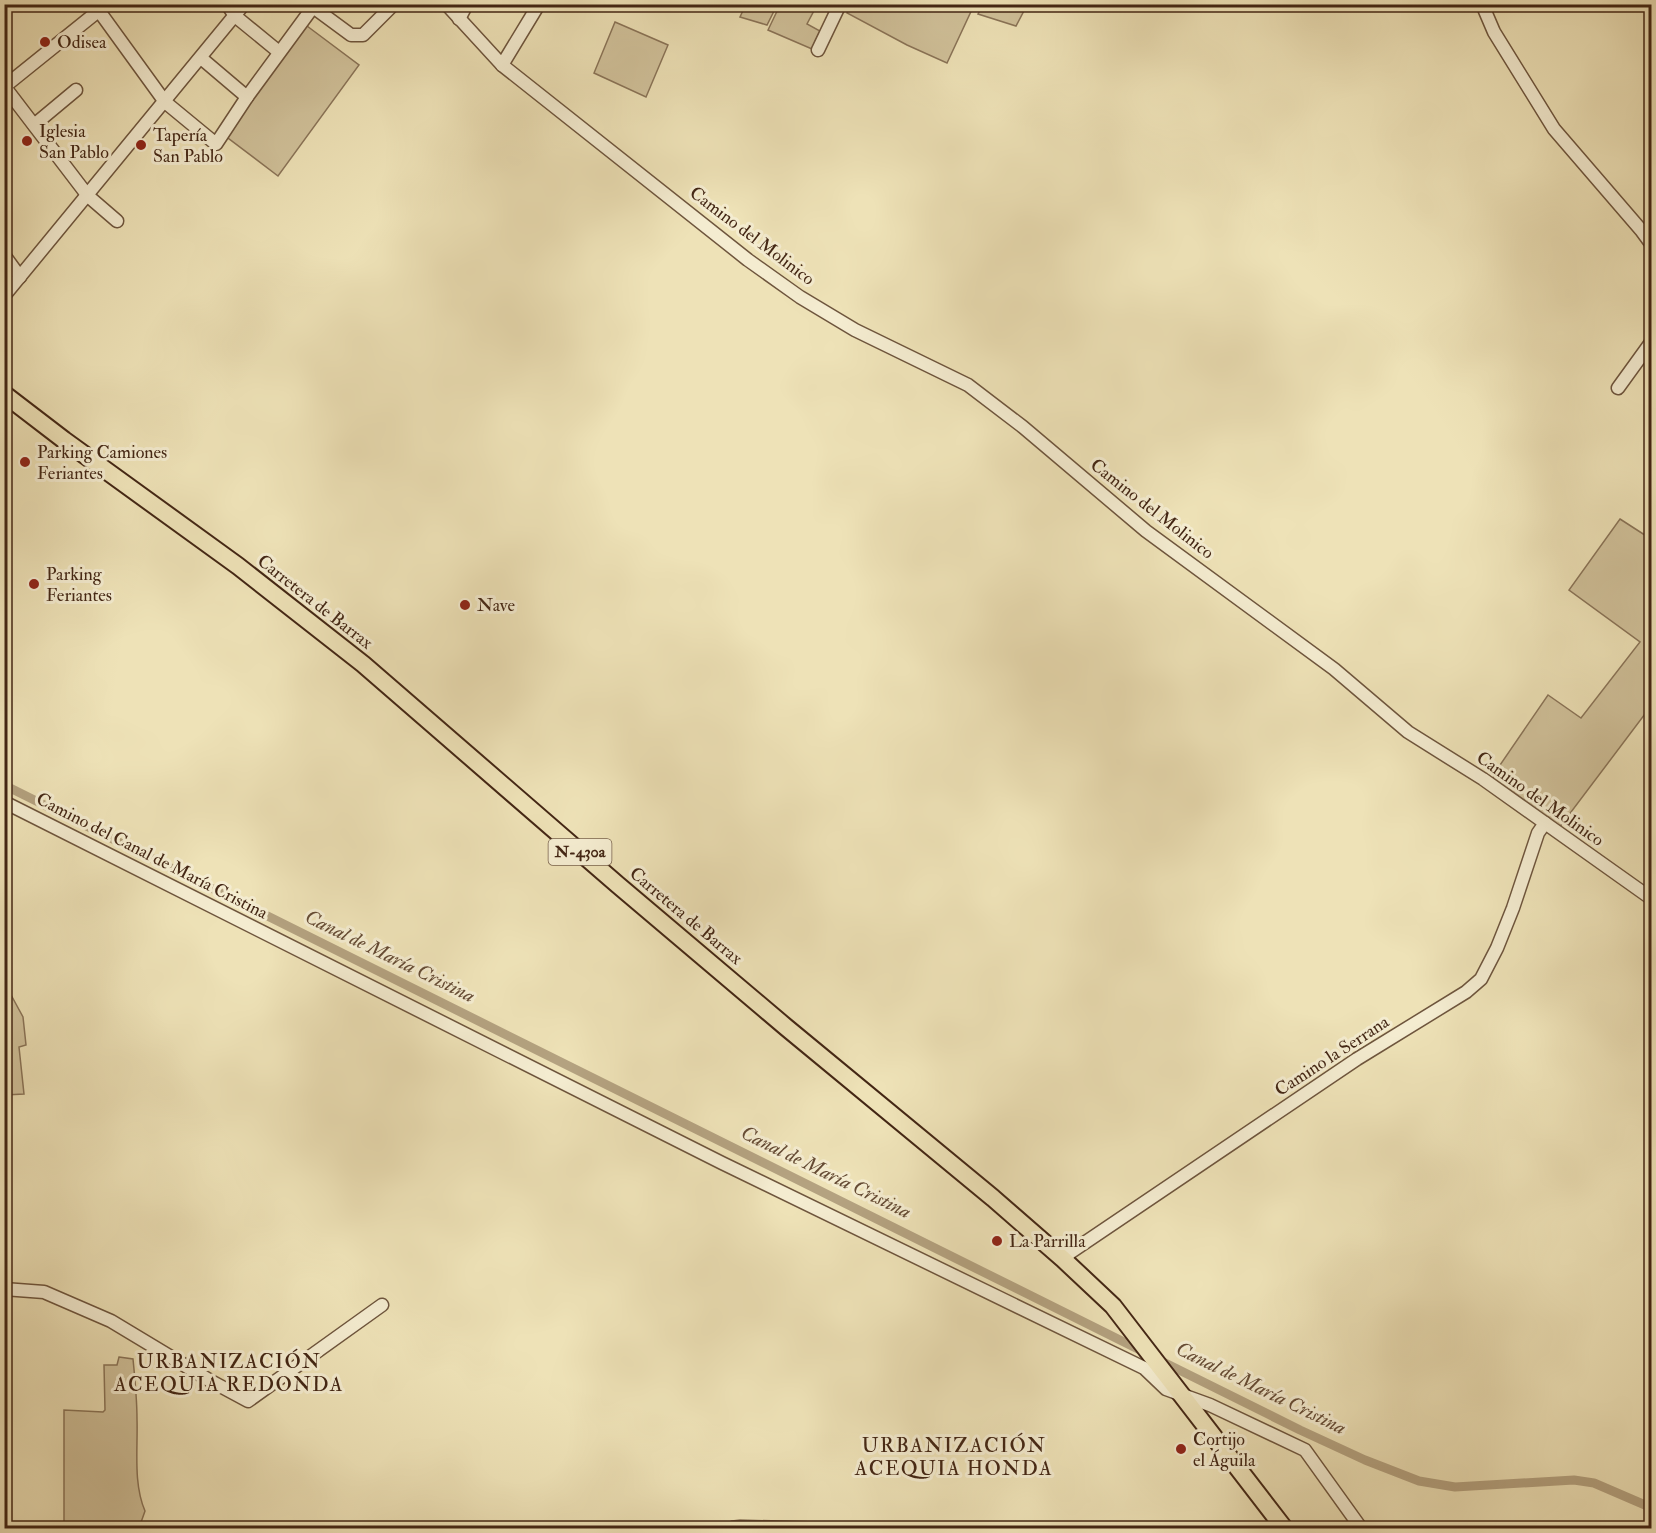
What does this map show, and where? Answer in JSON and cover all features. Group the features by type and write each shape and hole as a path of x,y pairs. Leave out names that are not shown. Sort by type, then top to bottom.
{"highway":[{"name":"Carretera de Barrax","path":"4,394 238,566 363,664 618,885 1064,1259 1113,1306 1133,1335 1284,1528"}],"street":[{"path":"227,4 236,16 279,52"},
{"path":"4,296 244,4"},
{"path":"117,220 88,196 5,86 100,7 165,102 216,144 313,6 351,35 363,34 394,4"},
{"name":"Camino del Molinico","path":"446,4 502,65 748,260 800,297 855,330 968,385 1023,427 1146,531 1334,669 1408,732 1483,779 1652,899"},
{"path":"459,19 467,4"},
{"path":"502,65 539,4"},
{"path":"818,50 840,4"},
{"path":"1482,4 1494,32 1554,129 1652,245"},
{"path":"201,58 247,97"},
{"path":"34,125 76,90"},
{"path":"4,255 20,277"},
{"path":"1618,388 1652,341"},
{"name":"Camino del Canal de María Cristina","path":"4,802 722,1163 1144,1368 1166,1389 1210,1405 1305,1450 1361,1528"},
{"name":"Camino la Serrana","path":"1064,1259 1071,1252 1318,1086 1466,992 1481,979 1497,948 1538,833 1545,823"},
{"path":"4,1288 44,1292 111,1321 248,1401 382,1305"}],"shaded area":[{"path":"746,4 777,5 767,25 740,17"},
{"path":"851,4 974,5 947,63 847,13"},
{"path":"983,4 1027,5 1016,26 978,14"},
{"path":"780,5 817,5 807,24 820,31 812,49 768,30"},
{"path":"615,22 668,45 646,97 594,73"},
{"path":"303,23 359,65 278,176 224,135"},
{"path":"1620,519 1651,539 1651,706 1559,828 1492,780 1548,695 1581,718 1640,642 1569,590"},
{"path":"4,982 23,1017 26,1045 19,1047 24,1094 5,1095"},
{"path":"119,1357 133,1359 137,1404 137,1477 145,1511 139,1528 64,1528 64,1410 103,1412 105,1410 104,1365 117,1365"},
{"path":"732,1521 855,1523 830,1525 829,1528 738,1528"}],"waterway":[{"name":"Canal de María Cristina","path":"4,785 1144,1352"},
{"name":"Canal de María Cristina","path":"1159,1360 1300,1430 1365,1460 1419,1481 1455,1487 1574,1480 1594,1483 1652,1508"}],"place":[{"name":"Odisea","path":"45,42"},
{"name":"Iglesia San Pablo","path":"27,141"},
{"name":"Tapería San Pablo","path":"141,145"},
{"name":"Parking Camiones Feriantes","path":"25,462"},
{"name":"Parking Feriantes","path":"34,584"},
{"name":"Nave","path":"465,605"},
{"name":"La Parrilla","path":"997,1241"},
{"name":"Cortijo el Águila","path":"1181,1449"}],"district":[{"name":"URBANIZACIÓN ACEQUIA REDONDA","path":"229,1372"},
{"name":"URBANIZACIÓN ACEQUIA HONDA","path":"954,1456"}]}
